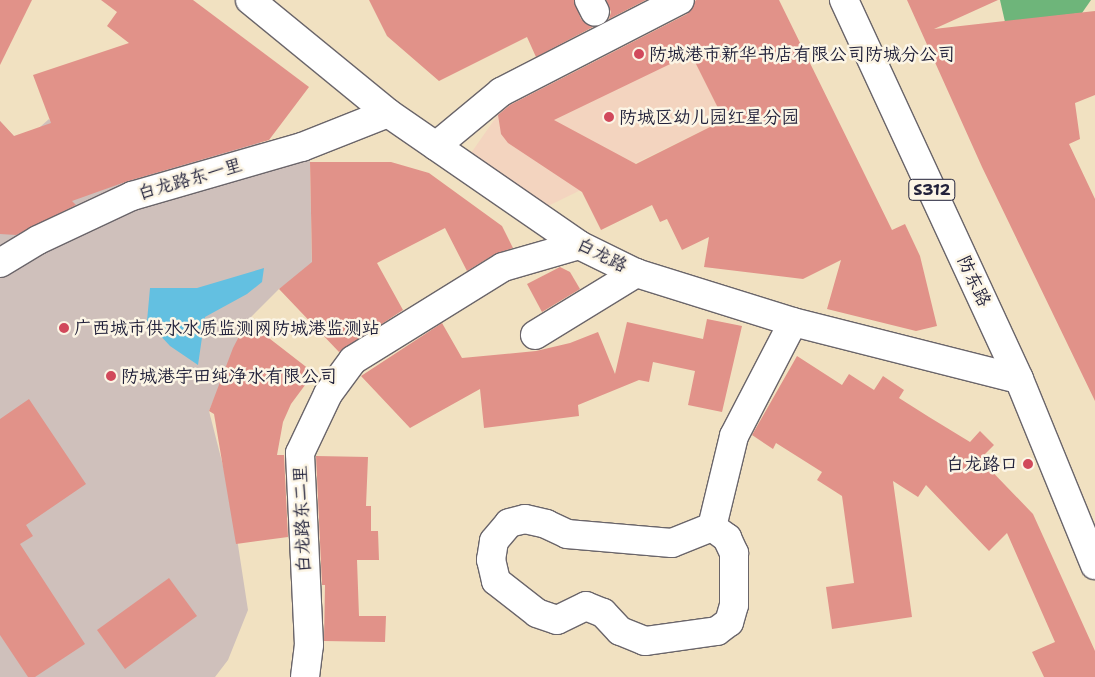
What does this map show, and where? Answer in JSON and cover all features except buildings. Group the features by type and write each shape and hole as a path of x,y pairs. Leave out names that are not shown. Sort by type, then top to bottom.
{"street":[{"name":"白龙路","path":"250,0 388,112 579,245 636,273 793,322 1019,379"},
{"path":"436,146 501,92 680,0"},
{"name":"防东路","path":"844,0 1019,379 1095,566"},
{"name":"白龙路东一里","path":"0,264 38,240 132,196 302,147 388,112"},
{"name":"白龙路东二里","path":"305,677 309,645 300,453 328,394 353,360 503,267 579,245"},
{"path":"535,335 636,273"},
{"path":"712,527 734,436 793,322"},
{"path":"525,519 546,524 567,534 672,543 712,527 727,538 734,553 734,605 729,622 717,631 645,641 620,631 603,613 586,606 557,620 537,613 496,581 491,560 494,541 509,523 525,519"}],"shaded area":[{"name":"防城区幼儿园红星分园","path":"677,24 724,120 546,207 471,153 504,106"},
{"name":"防城港宇田纯净水有限公司","path":"166,71 265,146 295,133 310,162 312,266 279,289 247,321 209,411 230,493 248,610 228,660 215,677 0,677 0,121 21,144 49,119 52,123"}],"green space":[{"path":"1000,0 1091,0 1082,13 1005,22"}],"water":[{"path":"264,268 262,282 247,294 205,317 198,365 170,346 147,321 150,288 197,288"}],"place":[{"name":"防城港市新华书店有限公司防城分公司","path":"639,54"},
{"name":"防城区幼儿园红星分园","path":"609,117"},
{"name":"广西城市供水水质监测网防城港监测站","path":"64,328"},
{"name":"防城港宇田纯净水有限公司","path":"111,376"},
{"name":"白龙路口","path":"1028,464"}]}
